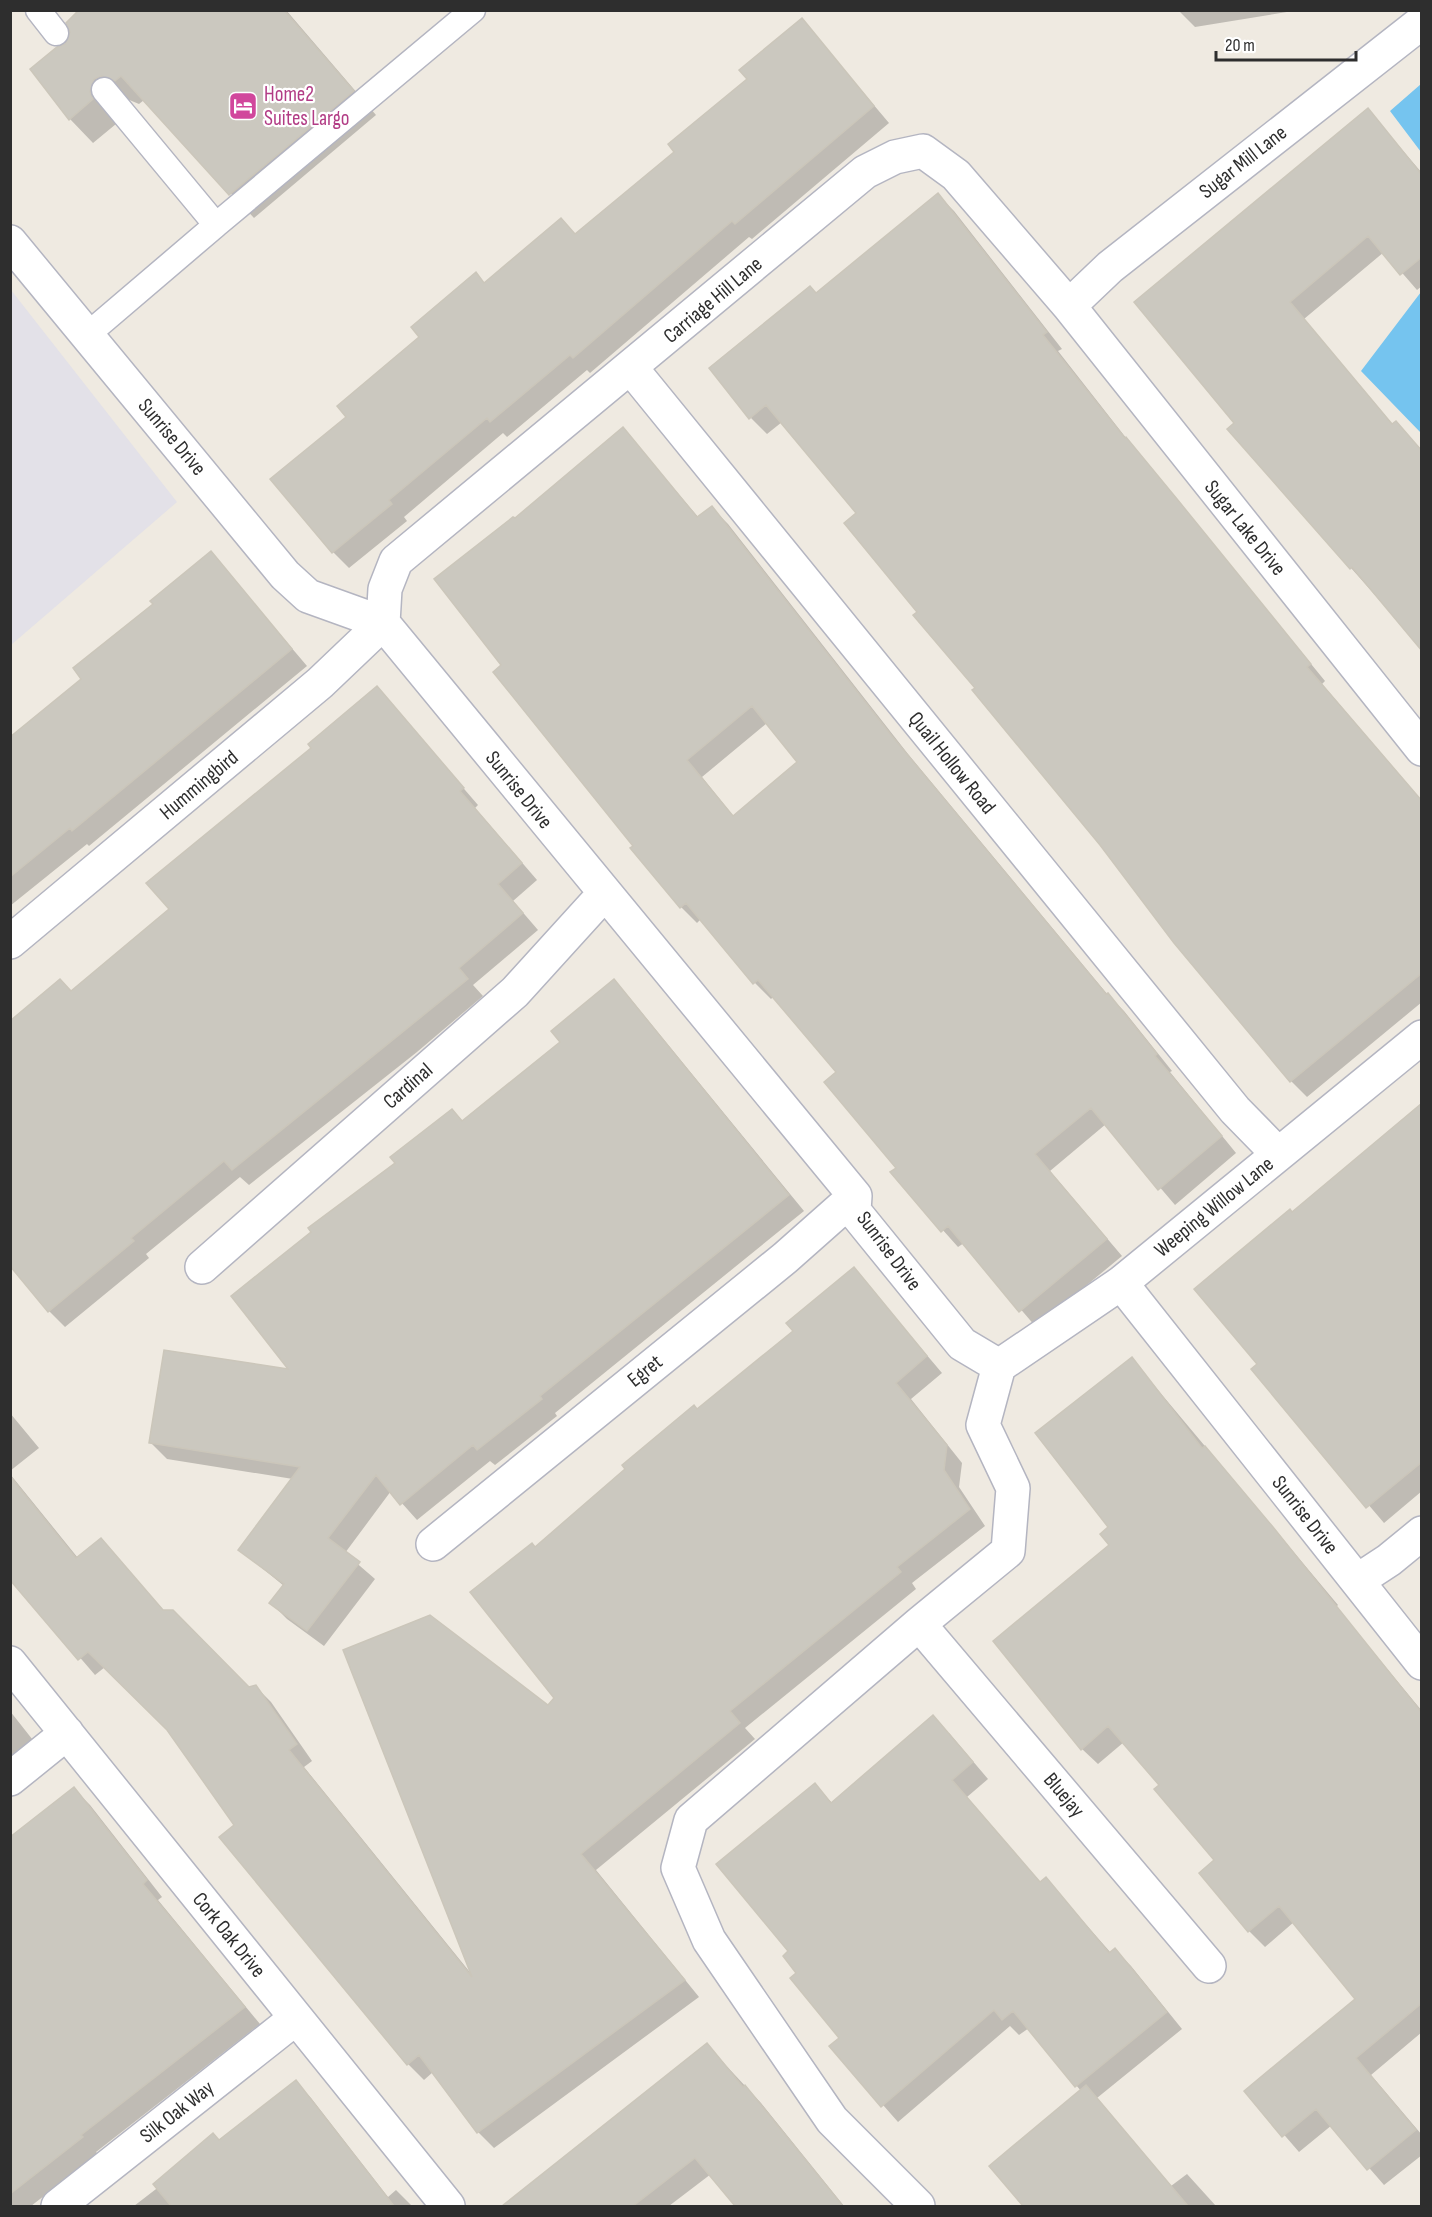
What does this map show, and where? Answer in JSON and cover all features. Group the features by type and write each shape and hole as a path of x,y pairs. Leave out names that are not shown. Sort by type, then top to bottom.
{"street":[{"name":"Sugar Mill Lane","path":"1069,306 1110,267 1422,22"},
{"name":"Carriage Hill Lane","path":"383,623 385,589 396,561 865,172 895,157 923,151 956,175 1069,306"},
{"name":"Sunrise Drive","path":"10,242 285,575 308,596 383,623 855,1196 854,1212 962,1344 999,1366"},
{"name":"Sugar Lake Drive","path":"1069,306 1422,749"},
{"name":"Quail Hollow Road","path":"631,368 1234,1110 1278,1154"},
{"name":"Hummingbird","path":"10,942 320,683 383,623"},
{"name":"Cardinal","path":"201,1267 515,992 604,894"},
{"name":"Weeping Willow Lane","path":"999,1366 1121,1283 1422,1038"},
{"name":"Egret","path":"434,1544 784,1258 855,1196"},
{"name":"Sunrise Drive","path":"1121,1283 1422,1664"},
{"path":"918,2206 832,2120 709,1940 678,1868 692,1820 919,1624 1008,1551 1013,1488 983,1425 999,1366"},
{"path":"1357,1581 1389,1560 1422,1533"},
{"name":"Bluejay","path":"919,1624 1209,1966"},
{"name":"Cork Oak Drive","path":"10,1663 448,2206"},
{"path":"10,1779 67,1733"},
{"name":"Silk Oak Way","path":"58,2206 296,2018"}],"lane":[{"path":"38,10 56,33"},
{"path":"87,335 473,10"},
{"path":"104,90 216,225"}],"shaded area":[{"path":"11,290 177,502 10,645"}],"water":[{"path":"1421,84 1421,152 1390,111"},
{"path":"1421,292 1421,433 1361,371"}],"building":[{"name":"Home2 Suites Largo","path":"79,10 284,10 354,91 229,195 121,76 115,81 102,76 94,79 90,92 93,99 69,120 30,69 57,47 65,44 70,32 66,23"},
{"path":"802,18 874,106 735,224 732,221 573,358 570,355 490,422 487,418 389,500 392,504 332,553 270,479 346,417 337,406 419,337 411,327 476,272 484,283 561,218 575,234 674,152 668,144 747,79 739,70"},
{"path":"1368,108 1422,175 1422,257 1400,275 1368,236 1290,302 1392,424 1396,421 1422,451 1422,651 1352,567 1350,569 1227,429 1234,423 1134,302"},
{"path":"938,193 1047,332 1043,335 1311,664 1307,667 1422,801 1422,973 1290,1082 1174,943 1100,845 972,690 975,688 913,615 917,612 844,523 856,513 766,405 749,419 709,368 810,286 816,293"},
{"path":"623,427 697,517 712,506 892,736 1106,994 1108,993 1157,1054 1155,1056 1222,1136 1158,1190 1091,1108 1035,1154 1107,1239 1019,1312 948,1226 941,1232 890,1172 896,1168 824,1082 836,1072 758,980 753,984 686,903 680,908 630,848 633,846 493,672 501,665 434,579 513,517 515,518","holes":["752,706 797,762 733,816 687,760"]},
{"path":"211,551 292,649 72,831 70,828 10,877 10,737 81,679 73,668 153,604 150,601"},
{"path":"377,686 464,788 460,791 522,863 498,884 523,913 459,968 468,979 232,1170 224,1161 131,1238 134,1241 48,1312 10,1266 10,1021 60,979 71,991 169,909 146,883 311,748 308,744"},
{"path":"614,979 789,1195 540,1396 542,1399 477,1450 473,1445 400,1505 376,1475 328,1538 360,1562 307,1631 269,1603 284,1584 238,1550 300,1467 149,1443 164,1350 288,1369 231,1296 311,1232 308,1228 395,1163 390,1157 452,1109 462,1121 560,1042 551,1031"},
{"path":"1422,1103 1422,1462 1366,1508 1251,1369 1257,1364 1194,1289 1290,1209 1292,1212"},
{"path":"854,1267 927,1356 896,1383 947,1445 944,1470 970,1509 897,1567 901,1572 730,1711 740,1723 581,1854 685,1980 477,2133 419,2055 407,2065 219,1837 234,1825 167,1730 88,1652 78,1660 10,1580 10,1476 76,1558 101,1538 163,1610 173,1610 249,1687 256,1685 297,1744 289,1750 472,1977 343,1650 430,1615 548,1705 554,1698 470,1592 532,1543 535,1547 625,1469 622,1465 694,1405 697,1409 793,1331 786,1323"},
{"path":"1132,1357 1202,1448 1205,1446 1273,1527 1422,1713 1422,2003 1356,2058 1416,2130 1367,2170 1316,2109 1282,2137 1244,2091 1355,1999 1279,1906 1248,1932 1199,1873 1214,1860 1154,1789 1159,1785 1108,1726 1081,1750 993,1641 1109,1545 1100,1534 1108,1527 1035,1433"},
{"path":"933,1715 973,1762 952,1780 1040,1882 1046,1877 1109,1953 1115,1948 1167,2012 1075,2087 1013,2011 1002,2020 994,2010 881,2107 829,2046 839,2038 790,1978 796,1973 783,1956 788,1951 716,1864 815,1783 831,1803"},
{"path":"74,1787 147,1880 143,1884 245,2007 81,2135 83,2137 10,2194 10,1837"},
{"path":"707,2043 743,2087 745,2085 843,2206 735,2206 695,2158 633,2206 502,2206"},
{"path":"296,2080 394,2206 171,2206 153,2184 213,2133 219,2140"},
{"path":"1086,2085 1188,2206 1023,2206 989,2166"}],"place":[{"name":"Home2 Suites Largo","path":"243,106"}]}
